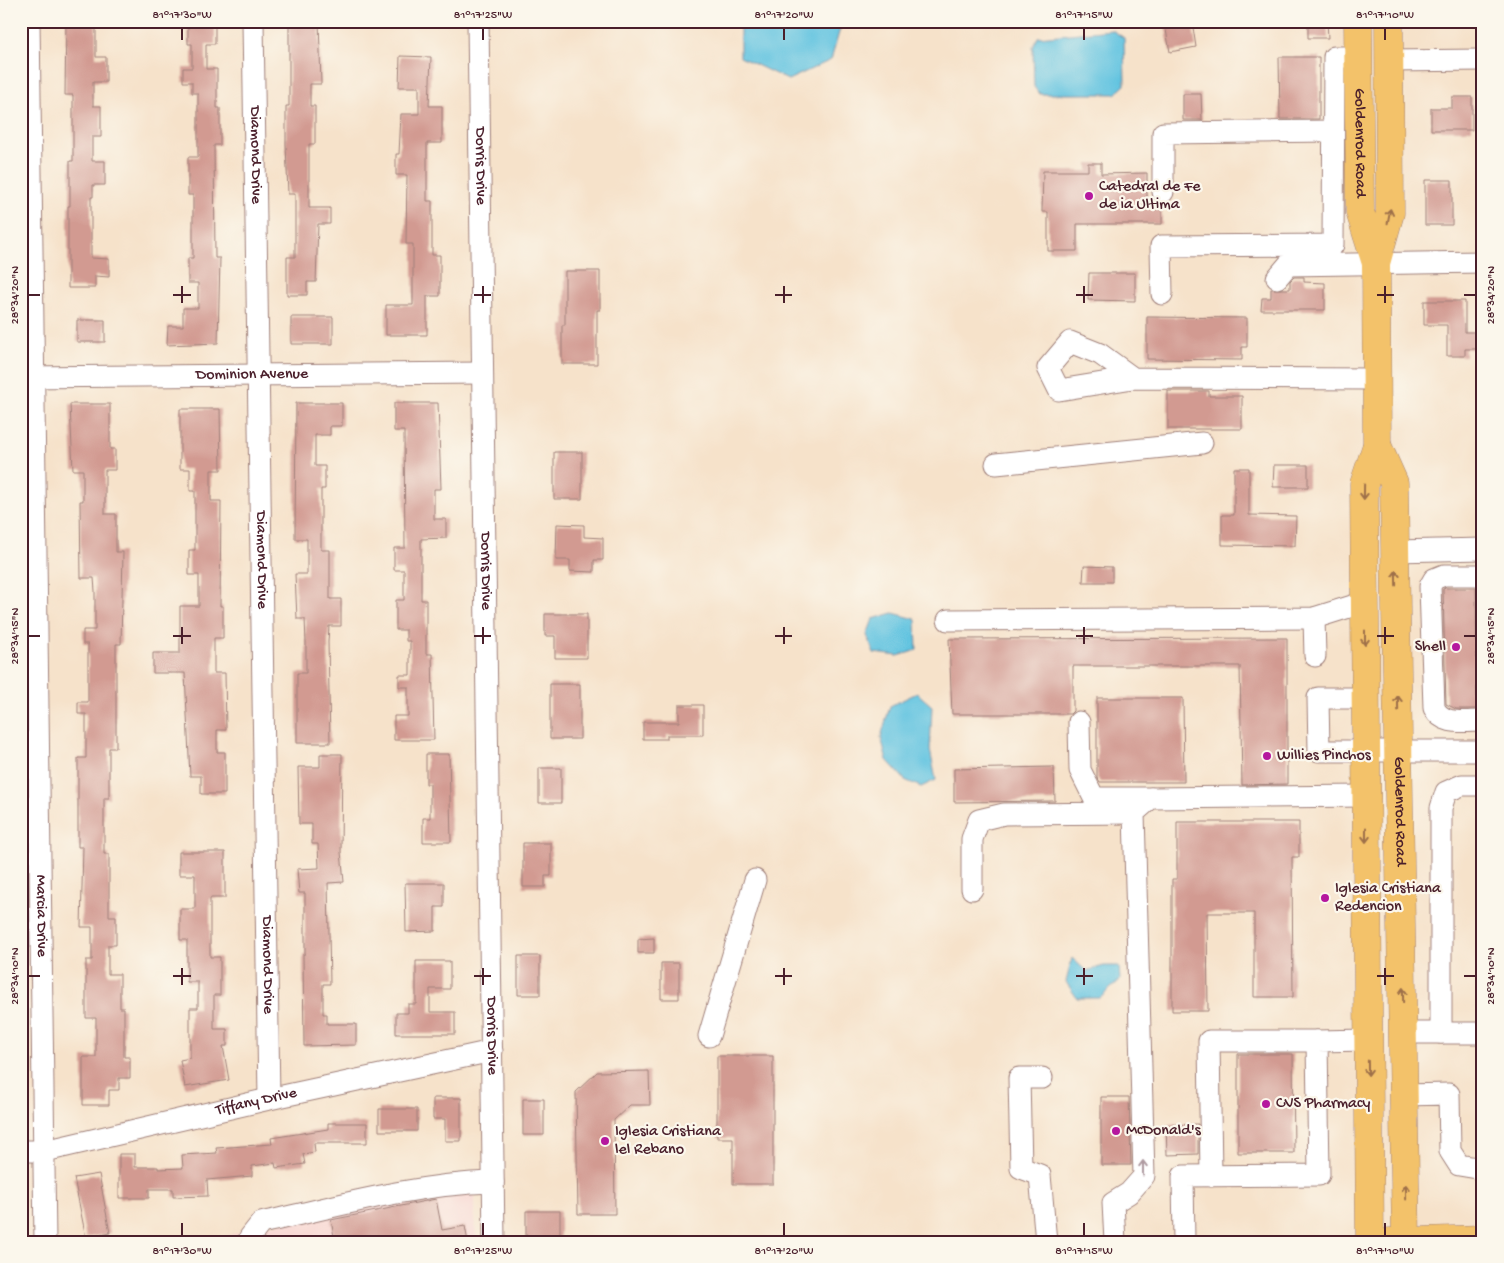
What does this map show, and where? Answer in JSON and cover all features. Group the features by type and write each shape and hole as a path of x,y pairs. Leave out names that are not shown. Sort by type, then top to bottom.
{"main road":[{"name":"Goldenrod Road","path":"1358,21 1360,212 1376,263"},
{"name":"Goldenrod Road","path":"1370,1242 1364,484 1377,445 1376,263 1390,213 1389,21"},
{"name":"Goldenrod Road","path":"1377,445 1394,484 1404,1096 1401,1242"},
{"path":"1401,1242 1483,1239"}],"street":[{"name":"Marcia Drive","path":"30,21 28,377 45,1151 45,1242"},
{"name":"Diamond Drive","path":"253,21 256,375 269,1099"},
{"name":"Dorris Drive","path":"478,21 494,1242"},
{"path":"1162,294 1161,246 1333,245 1334,56 1358,56"},
{"path":"1390,61 1483,60"},
{"path":"1163,192 1163,133 1333,131"},
{"path":"1277,278 1288,265 1483,262"},
{"name":"Dominion Avenue","path":"28,377 482,373"},
{"path":"1133,378 1376,379"},
{"path":"996,464 1202,442"},
{"path":"1395,551 1482,549 1483,592"},
{"path":"1482,574 1444,574 1434,579 1430,586 1434,708 1439,717 1447,721 1483,721"},
{"path":"948,620 1314,618 1365,602"},
{"path":"1314,618 1315,656"},
{"path":"1365,698 1318,698 1319,751 1483,751"},
{"path":"1079,722 1080,770 1094,798 1366,796"},
{"path":"1441,1033 1442,808 1446,792 1462,785 1483,785"},
{"path":"972,889 972,839 979,820 1004,814 1134,813 1151,798"},
{"path":"1115,1242 1114,1203 1129,1193 1144,1176 1134,813"},
{"path":"709,1036 755,880"},
{"path":"1403,1033 1483,1033"},
{"path":"1211,1176 1209,1041 1367,1040"},
{"path":"1184,1242 1183,1176 1319,1175 1317,1041"},
{"name":"Tiffany Drive","path":"21,1152 45,1151 269,1099 492,1051"},
{"path":"1042,1078 1020,1078 1021,1168 1040,1176 1046,1242"},
{"path":"1404,1096 1449,1094 1450,1152 1459,1165 1483,1169"},
{"path":"249,1242 250,1237 261,1223 394,1194 457,1183 493,1182"}],"shaded area":[{"path":"473,1176 476,1242 201,1242"}],"water":[{"path":"740,21 842,22 831,60 788,80 740,57"},
{"path":"1112,30 1124,38 1125,85 1115,94 1040,94 1034,87 1033,47 1038,37"},
{"path":"893,613 916,619 917,650 898,656 874,653 867,635 873,619"},
{"path":"917,693 932,706 930,750 936,780 921,787 905,780 887,760 881,737 890,706"},
{"path":"1072,958 1086,971 1104,966 1119,966 1120,980 1100,998 1077,998 1066,982"}],"building":[{"path":"66,21 96,21 96,57 106,57 106,82 93,82 93,106 101,106 101,137 92,137 92,161 105,161 105,185 93,185 93,197 91,197 91,258 109,259 109,277 95,276 95,288 68,288 68,206 70,206 70,161 73,161 73,95 65,95"},
{"path":"188,21 215,21 215,44 206,44 206,69 217,69 217,108 220,108 220,145 214,145 215,258 220,258 218,343 167,345 168,326 183,326 183,308 198,308 198,283 188,283 188,258 193,258 193,195 188,195 188,157 198,157 198,93 192,93 192,82 183,82 183,68 192,68 192,44 188,44"},
{"path":"289,21 319,21 321,84 310,84 310,106 315,106 315,144 309,144 309,208 330,208 330,224 318,224 316,282 307,282 307,295 287,295 287,257 295,257 295,194 288,194 286,144 286,106 289,106"},
{"path":"1192,21 1196,47 1170,52 1165,24"},
{"path":"1308,21 1327,21 1328,38 1308,38"},
{"path":"400,56 431,57 429,106 442,106 442,143 427,143 427,201 432,201 432,255 440,255 440,296 427,296 427,335 386,335 386,305 413,305 413,244 406,244 407,175 396,175 396,154 399,154 401,114 419,114 419,87 399,87"},
{"path":"1279,57 1319,57 1319,119 1280,119"},
{"path":"1183,94 1201,94 1202,120 1183,120"},
{"path":"1452,97 1472,97 1472,130 1431,130 1431,108 1452,108"},
{"path":"1088,163 1101,163 1101,174 1147,173 1147,202 1150,202 1150,209 1162,209 1162,224 1077,224 1077,251 1048,251 1048,212 1042,212 1043,171 1088,171"},
{"path":"1425,180 1452,180 1452,225 1425,225"},
{"path":"565,271 600,271 600,310 597,310 597,364 562,364 562,325 565,325"},
{"path":"1089,273 1135,273 1135,301 1088,300"},
{"path":"1294,277 1304,277 1304,282 1325,283 1325,310 1261,310 1262,298 1271,298 1271,289 1290,289 1290,281"},
{"path":"1424,301 1465,301 1465,332 1483,332 1483,349 1465,349 1465,356 1447,356 1447,325 1424,325"},
{"path":"291,317 333,317 333,344 291,344"},
{"path":"1147,317 1247,318 1247,347 1242,347 1242,360 1147,359"},
{"path":"77,320 105,320 105,342 77,342"},
{"path":"1168,391 1209,391 1209,396 1242,396 1242,429 1168,429"},
{"path":"296,403 342,403 342,426 330,426 330,435 315,435 315,466 325,466 325,489 321,489 321,550 330,550 330,599 341,599 341,626 329,626 330,743 297,743 297,673 306,673 306,642 305,619 297,619 295,574 307,574 307,539 295,539"},
{"path":"394,403 438,403 441,489 434,489 434,519 446,519 446,538 421,539 421,600 426,600 426,654 432,654 434,740 394,740 394,716 408,716 408,687 399,687 399,675 410,675 410,641 406,641 406,630 396,630 396,600 404,600 404,570 394,570 394,548 405,548 404,431 394,431"},
{"path":"70,404 110,404 110,449 115,449 115,470 105,470 105,514 116,514 116,552 123,552 121,644 116,644 116,748 109,748 109,798 104,798 104,854 109,854 109,916 116,916 116,945 108,945 108,974 120,974 120,1008 124,1008 124,1057 130,1057 130,1078 119,1078 119,1090 109,1090 109,1105 83,1105 83,1057 96,1057 96,1018 86,1018 86,960 92,960 92,927 81,927 83,847 78,847 78,758 86,758 86,714 78,714 78,702 88,702 88,644 83,644 83,630 95,630 95,591 94,578 81,578 80,501 83,501 83,470 73,470"},
{"path":"180,409 220,409 221,470 211,470 211,501 221,501 220,606 223,606 223,638 214,638 214,673 225,673 226,730 217,730 217,752 225,752 225,794 201,794 201,776 190,776 185,673 153,673 153,653 180,653 180,606 199,606 199,575 189,575 189,550 195,550 195,491 190,491 190,469 180,469"},
{"path":"554,452 582,452 582,499 554,499"},
{"path":"1274,465 1308,465 1308,487 1273,487"},
{"path":"1234,468 1249,468 1249,515 1296,516 1295,546 1222,545 1222,515 1234,515"},
{"path":"557,524 584,525 584,537 603,538 603,560 594,560 594,572 570,571 570,560 556,560"},
{"path":"1084,566 1112,567 1112,582 1083,582"},
{"path":"1476,588 1477,709 1456,709 1446,704 1443,589"},
{"path":"545,614 587,614 587,658 555,658 555,636 545,636"},
{"path":"1287,638 1287,784 1242,785 1240,666 1073,666 1073,711 1070,714 952,714 949,639"},
{"path":"550,684 580,684 580,739 550,739"},
{"path":"1097,698 1183,698 1184,782 1100,782 1097,777"},
{"path":"679,705 703,705 703,735 667,735 667,739 643,739 643,722 679,722"},
{"path":"320,754 342,754 341,852 344,882 328,883 330,984 323,984 323,1014 327,1014 327,1024 356,1024 356,1045 304,1046 303,954 305,954 305,893 299,893 297,869 319,868 318,844 312,844 312,824 299,824 298,767 320,767"},
{"path":"426,754 449,754 451,842 423,842 423,818 430,818 430,784 426,784"},
{"path":"1054,767 1055,801 954,802 954,769"},
{"path":"539,768 561,768 561,803 539,803"},
{"path":"1177,822 1299,822 1299,857 1292,857 1293,997 1254,997 1254,913 1207,913 1208,1011 1172,1011 1172,879 1177,879"},
{"path":"523,843 551,843 551,876 545,876 545,887 523,887"},
{"path":"179,852 225,852 225,898 210,898 210,957 220,957 220,995 214,995 214,1029 227,1029 227,1046 223,1046 229,1080 185,1087 180,1060 190,1058 190,1008 198,1008 198,982 187,982 187,940 180,940 180,909 195,909 195,875 179,875"},
{"path":"405,883 444,883 444,907 435,907 435,931 406,932"},
{"path":"654,938 654,953 638,953 638,939"},
{"path":"518,956 540,956 540,995 518,995"},
{"path":"416,961 450,961 450,989 430,989 430,1012 455,1012 455,1034 396,1034 396,1013 408,1013 408,1004 416,1004"},
{"path":"661,963 679,963 679,999 661,999"},
{"name":"CVS Pharmacy","path":"1238,1054 1293,1054 1294,1153 1238,1153"},
{"path":"717,1056 773,1056 773,1184 733,1184 733,1138 717,1138"},
{"path":"649,1071 650,1105 630,1105 614,1120 615,1214 578,1214 576,1092 597,1072"},
{"name":"McDonald's","path":"1101,1097 1129,1097 1131,1165 1101,1165"},
{"path":"433,1098 461,1098 461,1141 445,1141 445,1119 433,1119"},
{"path":"523,1099 544,1099 544,1135 523,1135"},
{"path":"379,1109 417,1109 417,1131 379,1131"},
{"path":"328,1123 367,1123 367,1143 314,1143 315,1152 303,1154 305,1164 276,1168 275,1163 252,1166 252,1176 207,1180 208,1196 173,1197 173,1189 149,1189 149,1198 119,1198 119,1154 135,1154 135,1167 158,1167 158,1169 183,1168 182,1155 217,1153 216,1148 272,1144 271,1138 328,1129"},
{"path":"1198,1124 1198,1154 1167,1155 1166,1125"},
{"path":"99,1174 110,1233 86,1238 74,1178"},
{"path":"436,1199 442,1230 465,1226 468,1242 335,1242 331,1220"},
{"path":"526,1211 560,1211 560,1239 526,1239"}],"place":[{"name":"Catedral de Fe de ia Ultima","path":"1089,196"},
{"name":"Shell","path":"1456,647"},
{"name":"Willies Pinchos","path":"1267,756"},
{"name":"Iglesia Cristiana Redencion","path":"1325,898"},
{"name":"CVS Pharmacy","path":"1266,1104"},
{"name":"McDonald's","path":"1116,1131"},
{"name":"Iglesia Cristiana lel Rebano","path":"605,1141"}]}
